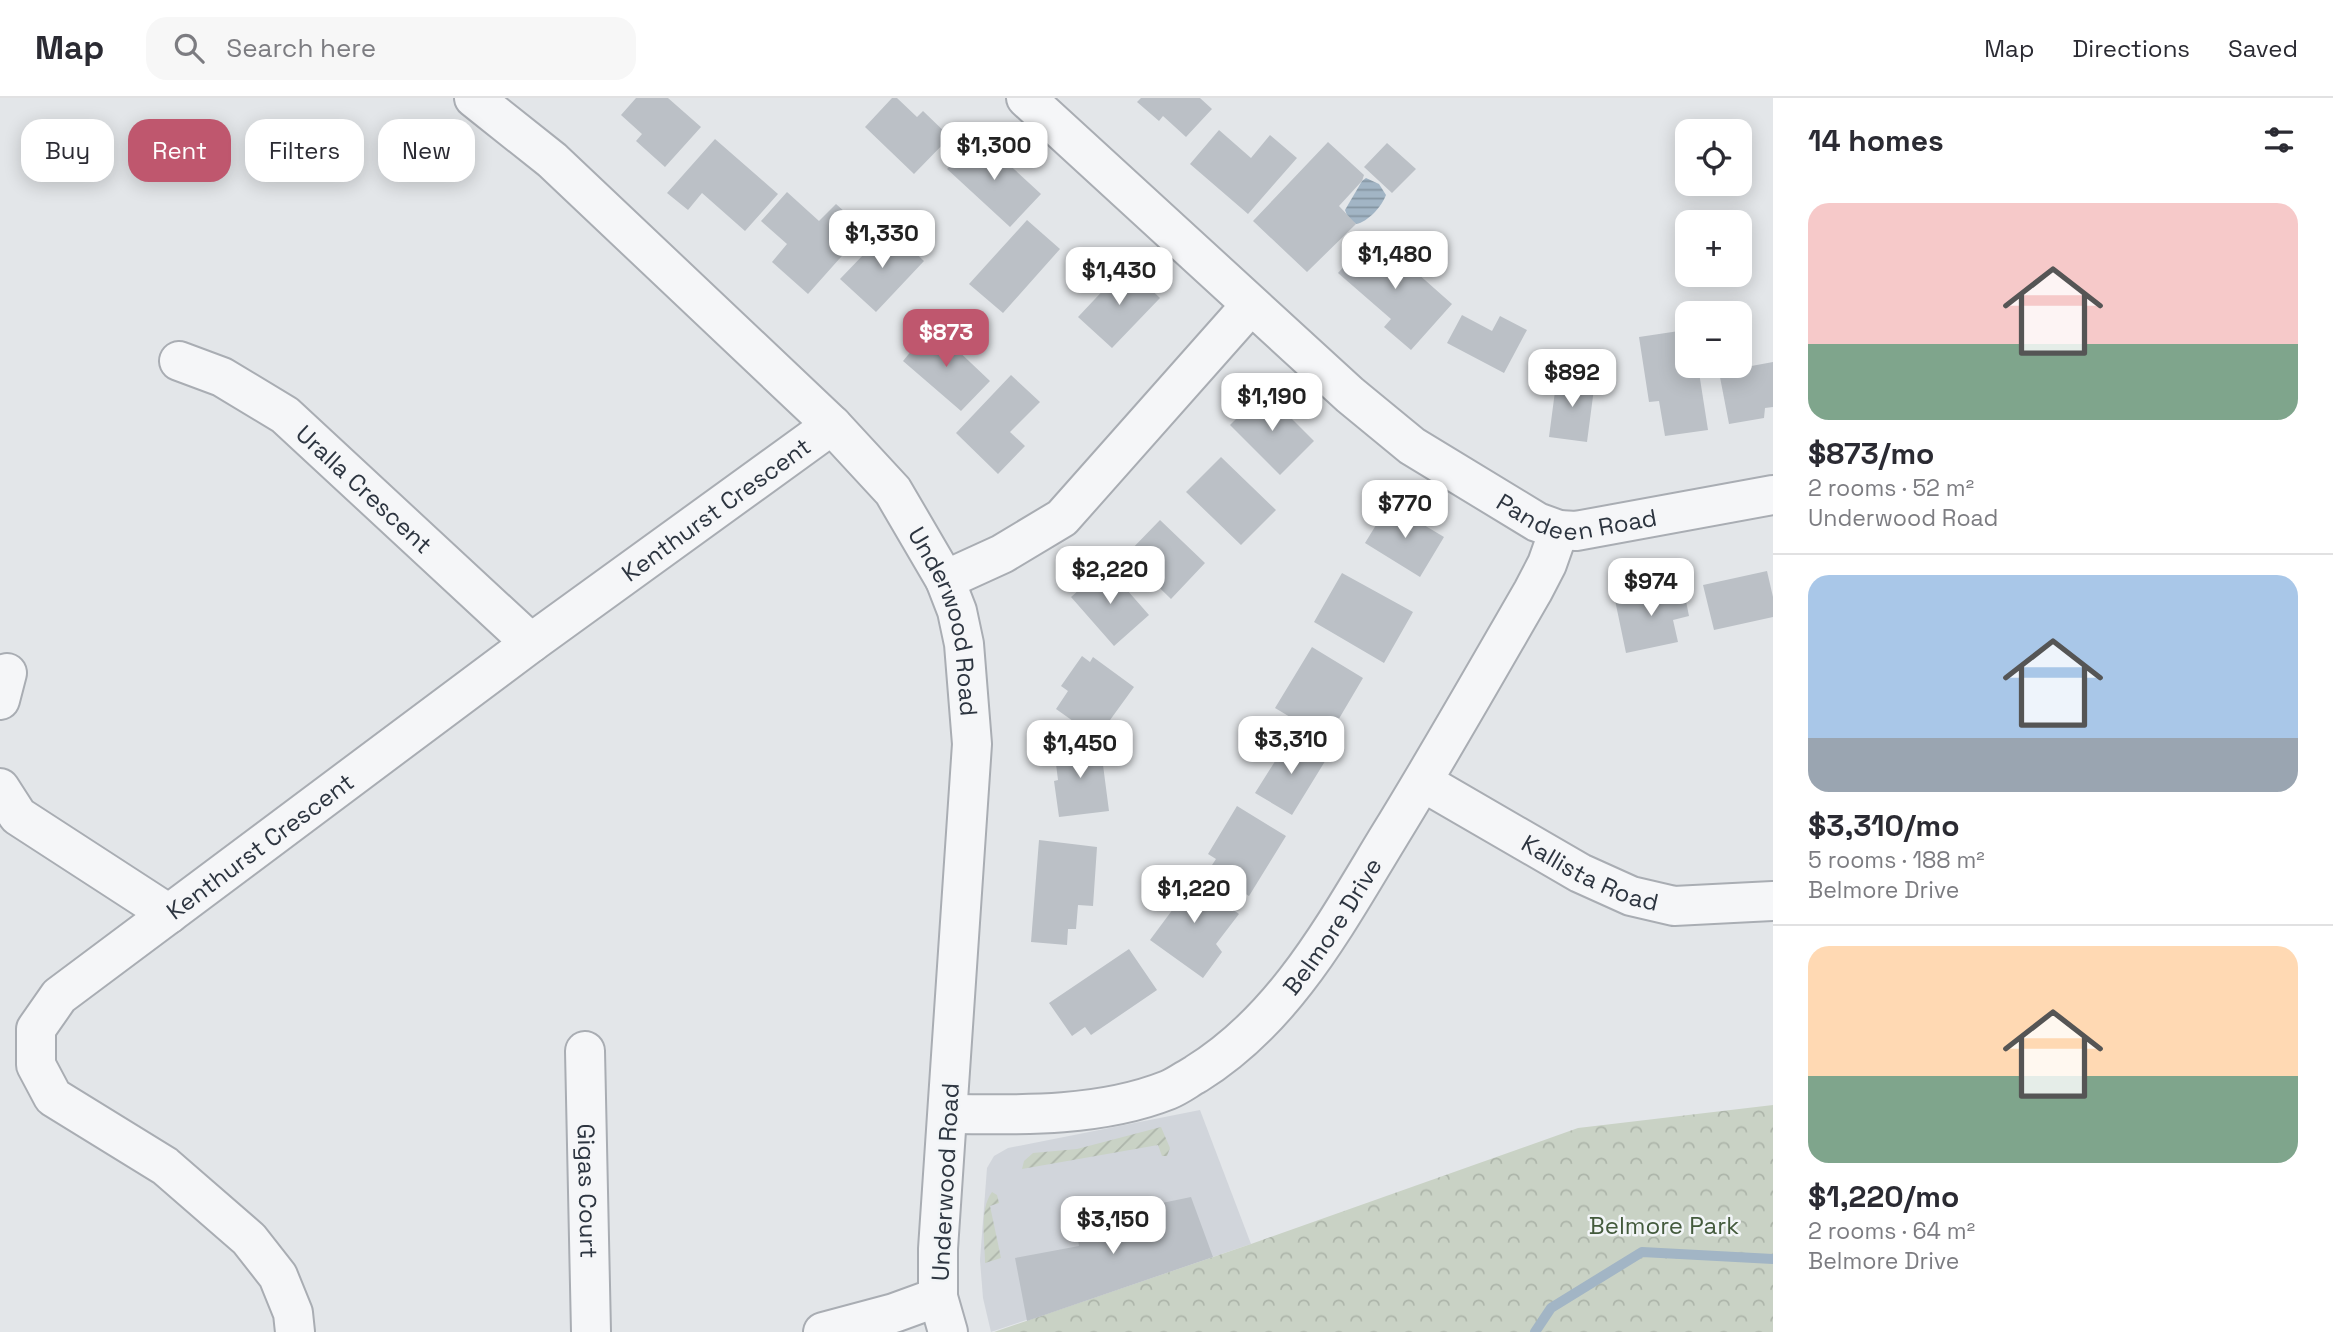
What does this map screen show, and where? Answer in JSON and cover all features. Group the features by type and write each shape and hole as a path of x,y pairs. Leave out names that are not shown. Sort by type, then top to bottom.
{"street":[{"name":"Underwood Road","path":"474,98 552,160 832,425 893,491 945,580 957,611 964,645 972,744 938,1249 943,1315"},
{"name":"Pandeen Road","path":"1026,98 1350,395 1412,446 1520,513 1559,530 1576,531 1773,495"},
{"path":"945,580 1002,554 1062,518 1250,306"},
{"name":"Uralla Crescent","path":"179,361 222,376 285,415 531,643"},
{"name":"Kenthurst Crescent","path":"295,1332 293,1313 278,1276 249,1239 165,1166 54,1097 36,1065 36,1029 59,996 531,643 832,425"},
{"name":"Belmore Drive","path":"948,1114 1055,1114 1135,1100 1170,1089 1223,1057 1265,1019 1317,954 1423,782 1533,591 1547,564 1559,530"},
{"name":"Kallista Road","path":"1423,782 1580,873 1631,896 1674,906 1773,901"},
{"path":"0,788 18,816 169,914"},
{"name":"Gigas Court","path":"585,1051 591,1332"},
{"path":"823,1332 894,1313 943,1315"}],"shaded area":[{"path":"1200,1110 1251,1244 991,1332 983,1298 980,1260 987,1168 994,1156 1008,1148"}],"green space":[{"name":"Belmore Park","path":"1773,1105 1773,1332 994,1332 1578,1128"},
{"path":"1161,1127 1170,1148 1167,1156 1162,1156 1158,1145 1022,1169 1024,1161 1033,1153 1077,1149"},
{"path":"992,1192 997,1195 999,1203 990,1206 1001,1258 985,1263 984,1216"}],"water":[{"path":"1366,178 1379,184 1386,195 1374,213 1356,224 1348,218 1345,210"}],"building":[{"path":"636,98 668,98 701,127 665,167 636,141 642,134 621,115"},
{"path":"892,98 897,98 917,117 923,111 950,137 914,174 865,127"},
{"path":"1141,98 1200,98 1212,109 1186,137 1163,116 1159,121 1137,102"},
{"path":"1219,130 1251,158 1270,135 1297,158 1248,214 1190,164"},
{"path":"978,136 1041,194 1010,227 947,169"},
{"path":"715,139 778,194 745,231 702,193 688,210 667,193"},
{"path":"1328,142 1364,175 1362,181 1339,206 1356,224 1307,272 1253,221"},
{"path":"1387,143 1416,169 1392,193 1364,167"},
{"path":"787,192 819,221 836,204 865,230 808,294 772,262 787,244 761,221"},
{"path":"1027,220 1060,249 1003,313 969,284"},
{"path":"889,228 924,261 876,312 840,279"},
{"path":"1373,234 1452,304 1411,350 1384,327 1391,319 1338,273"},
{"path":"1126,266 1160,298 1112,348 1078,317"},
{"path":"1462,315 1492,331 1500,316 1527,330 1504,373 1447,343"},
{"path":"932,326 990,381 961,411 903,361"},
{"path":"1675,332 1675,378 1700,378 1708,430 1665,436 1659,401 1649,402 1639,337"},
{"path":"1773,362 1773,407 1765,408 1764,418 1729,424 1720,378 1752,378 1752,366"},
{"path":"1011,375 1040,402 1010,432 1025,446 998,474 956,433"},
{"path":"1557,376 1595,381 1587,442 1549,437"},
{"path":"1264,391 1314,441 1280,475 1230,425"},
{"path":"1221,457 1276,510 1241,545 1186,492"},
{"path":"1389,504 1444,537 1420,577 1365,543"},
{"path":"1160,520 1205,563 1171,599 1126,555"},
{"path":"1106,566 1149,615 1114,646 1071,597"},
{"path":"1767,571 1773,597 1773,617 1714,630 1703,585"},
{"path":"1342,573 1413,612 1384,663 1314,622"},
{"path":"1683,586 1689,616 1673,620 1678,642 1626,653 1615,600"},
{"path":"1312,647 1363,678 1327,739 1275,708"},
{"path":"1082,656 1090,662 1093,657 1134,687 1097,738 1056,709 1068,691 1061,686"},
{"path":"1291,736 1327,758 1292,815 1255,793"},
{"path":"1100,742 1109,811 1059,817 1054,781 1058,780 1054,748"},
{"path":"1237,806 1286,836 1249,896 1208,871 1216,859 1208,854"},
{"path":"1039,840 1097,847 1093,906 1078,905 1076,929 1068,929 1067,945 1031,942"},
{"path":"1181,871 1239,914 1216,944 1222,952 1203,978 1150,940 1176,905 1164,895"},
{"path":"1129,949 1157,990 1091,1035 1085,1027 1072,1036 1049,1003"},
{"path":"1191,1197 1213,1257 1027,1321 1015,1258 1079,1246 1075,1221"}],"waterway":[{"path":"1535,1332 1551,1308 1642,1252 1773,1259"}]}
